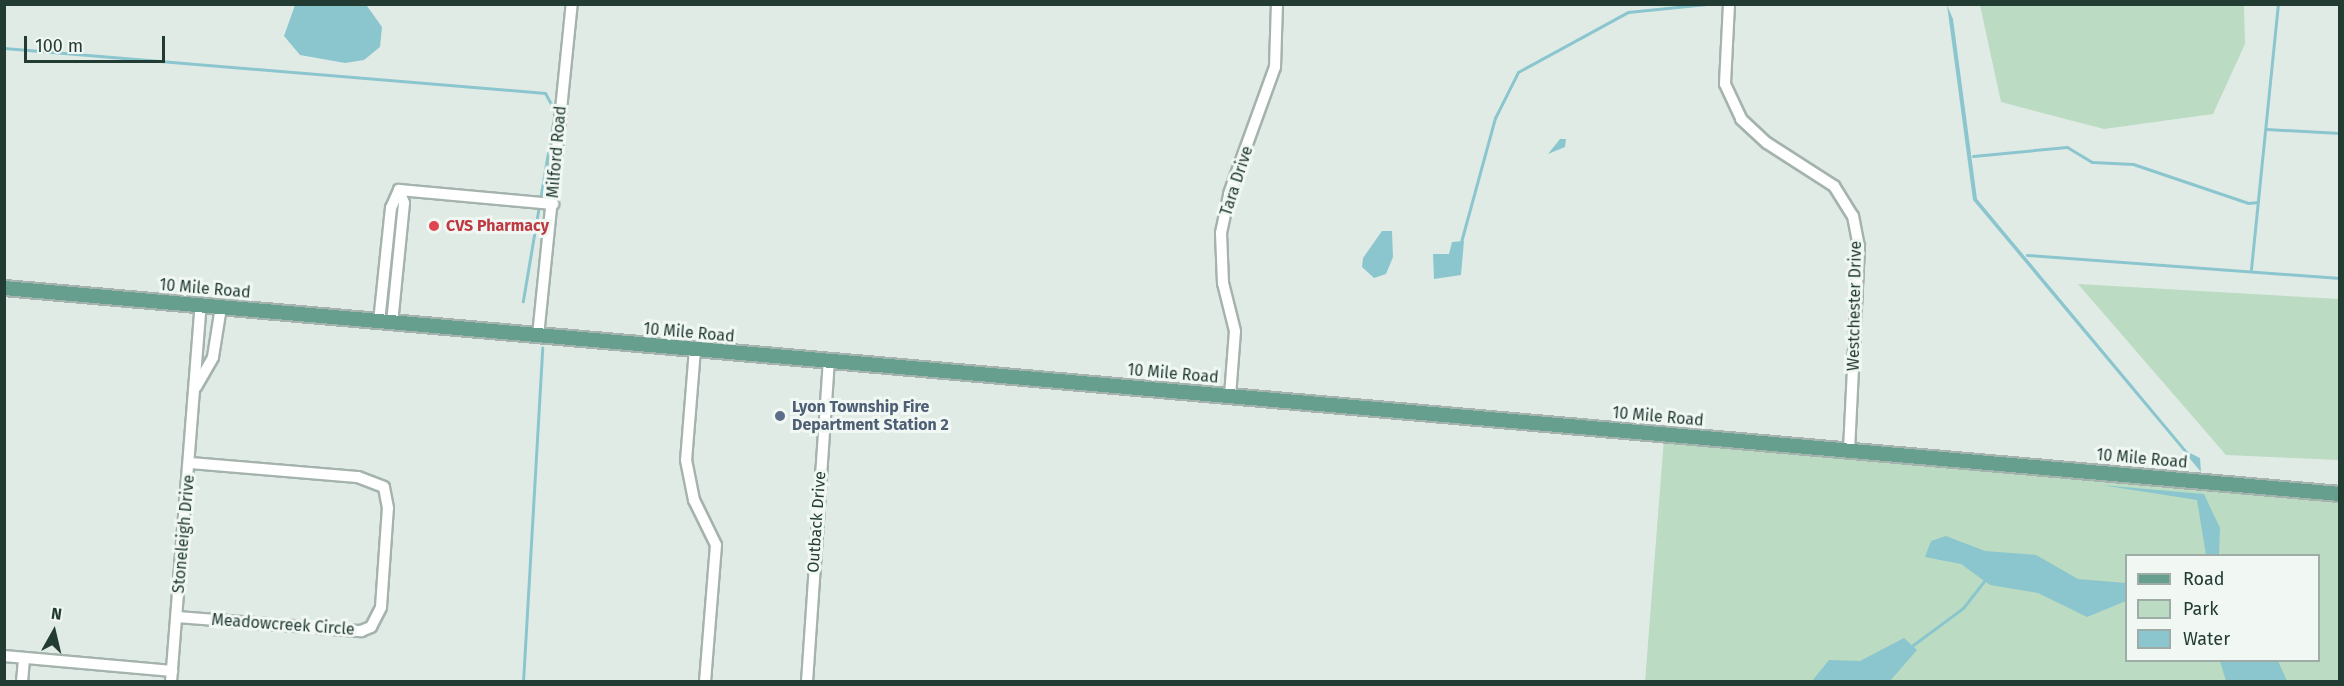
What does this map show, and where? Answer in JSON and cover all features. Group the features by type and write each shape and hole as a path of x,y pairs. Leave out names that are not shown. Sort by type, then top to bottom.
{"main road":[{"name":"10 Mile Road","path":"4,288 2340,494"}],"street":[{"name":"Milford Road","path":"538,336 572,4"},
{"name":"Tara Drive","path":"1230,396 1235,332 1223,283 1221,233 1229,194 1275,67 1277,4"},
{"name":"Westchester Drive","path":"1729,4 1725,84 1741,119 1767,143 1834,186 1853,216 1858,246 1849,450"},
{"path":"386,323 390,208 399,190 553,204"},
{"name":"Stoneleigh Drive","path":"171,676 201,305"},
{"name":"Stoneleigh Drive","path":"196,387 213,357 221,307"},
{"path":"695,350 686,460 694,500 716,545 717,568 705,681"},
{"name":"Outback Drive","path":"807,681 830,362"},
{"name":"Meadowcreek Circle","path":"177,617 361,632 371,627 381,607 388,508 384,486 358,477 190,463"},
{"path":"4,656 171,676"},
{"path":"22,681 24,658"}],"green space":[{"path":"1980,5 2244,5 2245,44 2213,114 2104,129 2001,102"},
{"path":"2078,284 2339,299 2339,460 2226,455"},
{"path":"1664,438 2339,500 2339,681 1645,682"}],"water":[{"path":"295,5 367,6 382,27 380,47 364,60 345,63 300,55 284,36"},
{"path":"1947,5 1953,19 1977,199 2188,452 2200,458 2201,472 1973,200"},
{"path":"1560,139 1566,139 1565,147 1548,154"},
{"path":"1382,231 1392,231 1393,257 1386,274 1374,278 1362,267 1363,258"},
{"path":"1464,241 1461,275 1434,279 1433,254 1449,254 1452,242"},
{"path":"2101,485 2204,494 2220,528 2219,554 2206,554 2197,500"},
{"path":"1946,536 1985,551 2036,555 2078,579 2125,583 2125,601 2087,617 2038,593 1990,585 1961,564 1925,557 1931,541"},
{"path":"1904,638 1917,650 1890,681 1812,681 1829,660 1860,661"},
{"path":"2220,662 2278,662 2287,681 2226,681"}],"waterway":[{"path":"1461,242 1495,118 1518,72 1628,12 1707,4"},
{"path":"2251,269 2278,4"},
{"path":"4,48 545,93 555,111 523,301"},
{"path":"2266,129 2340,133"},
{"path":"1973,156 2067,147 2092,162 2133,164 2248,203 2258,202"},
{"path":"2027,255 2340,278"},
{"path":"523,682 542,348"},
{"path":"1913,645 1963,608 1985,580"}],"place":[{"name":"CVS Pharmacy","path":"434,226"},
{"name":"Lyon Township Fire Department Station 2","path":"780,416"}]}
